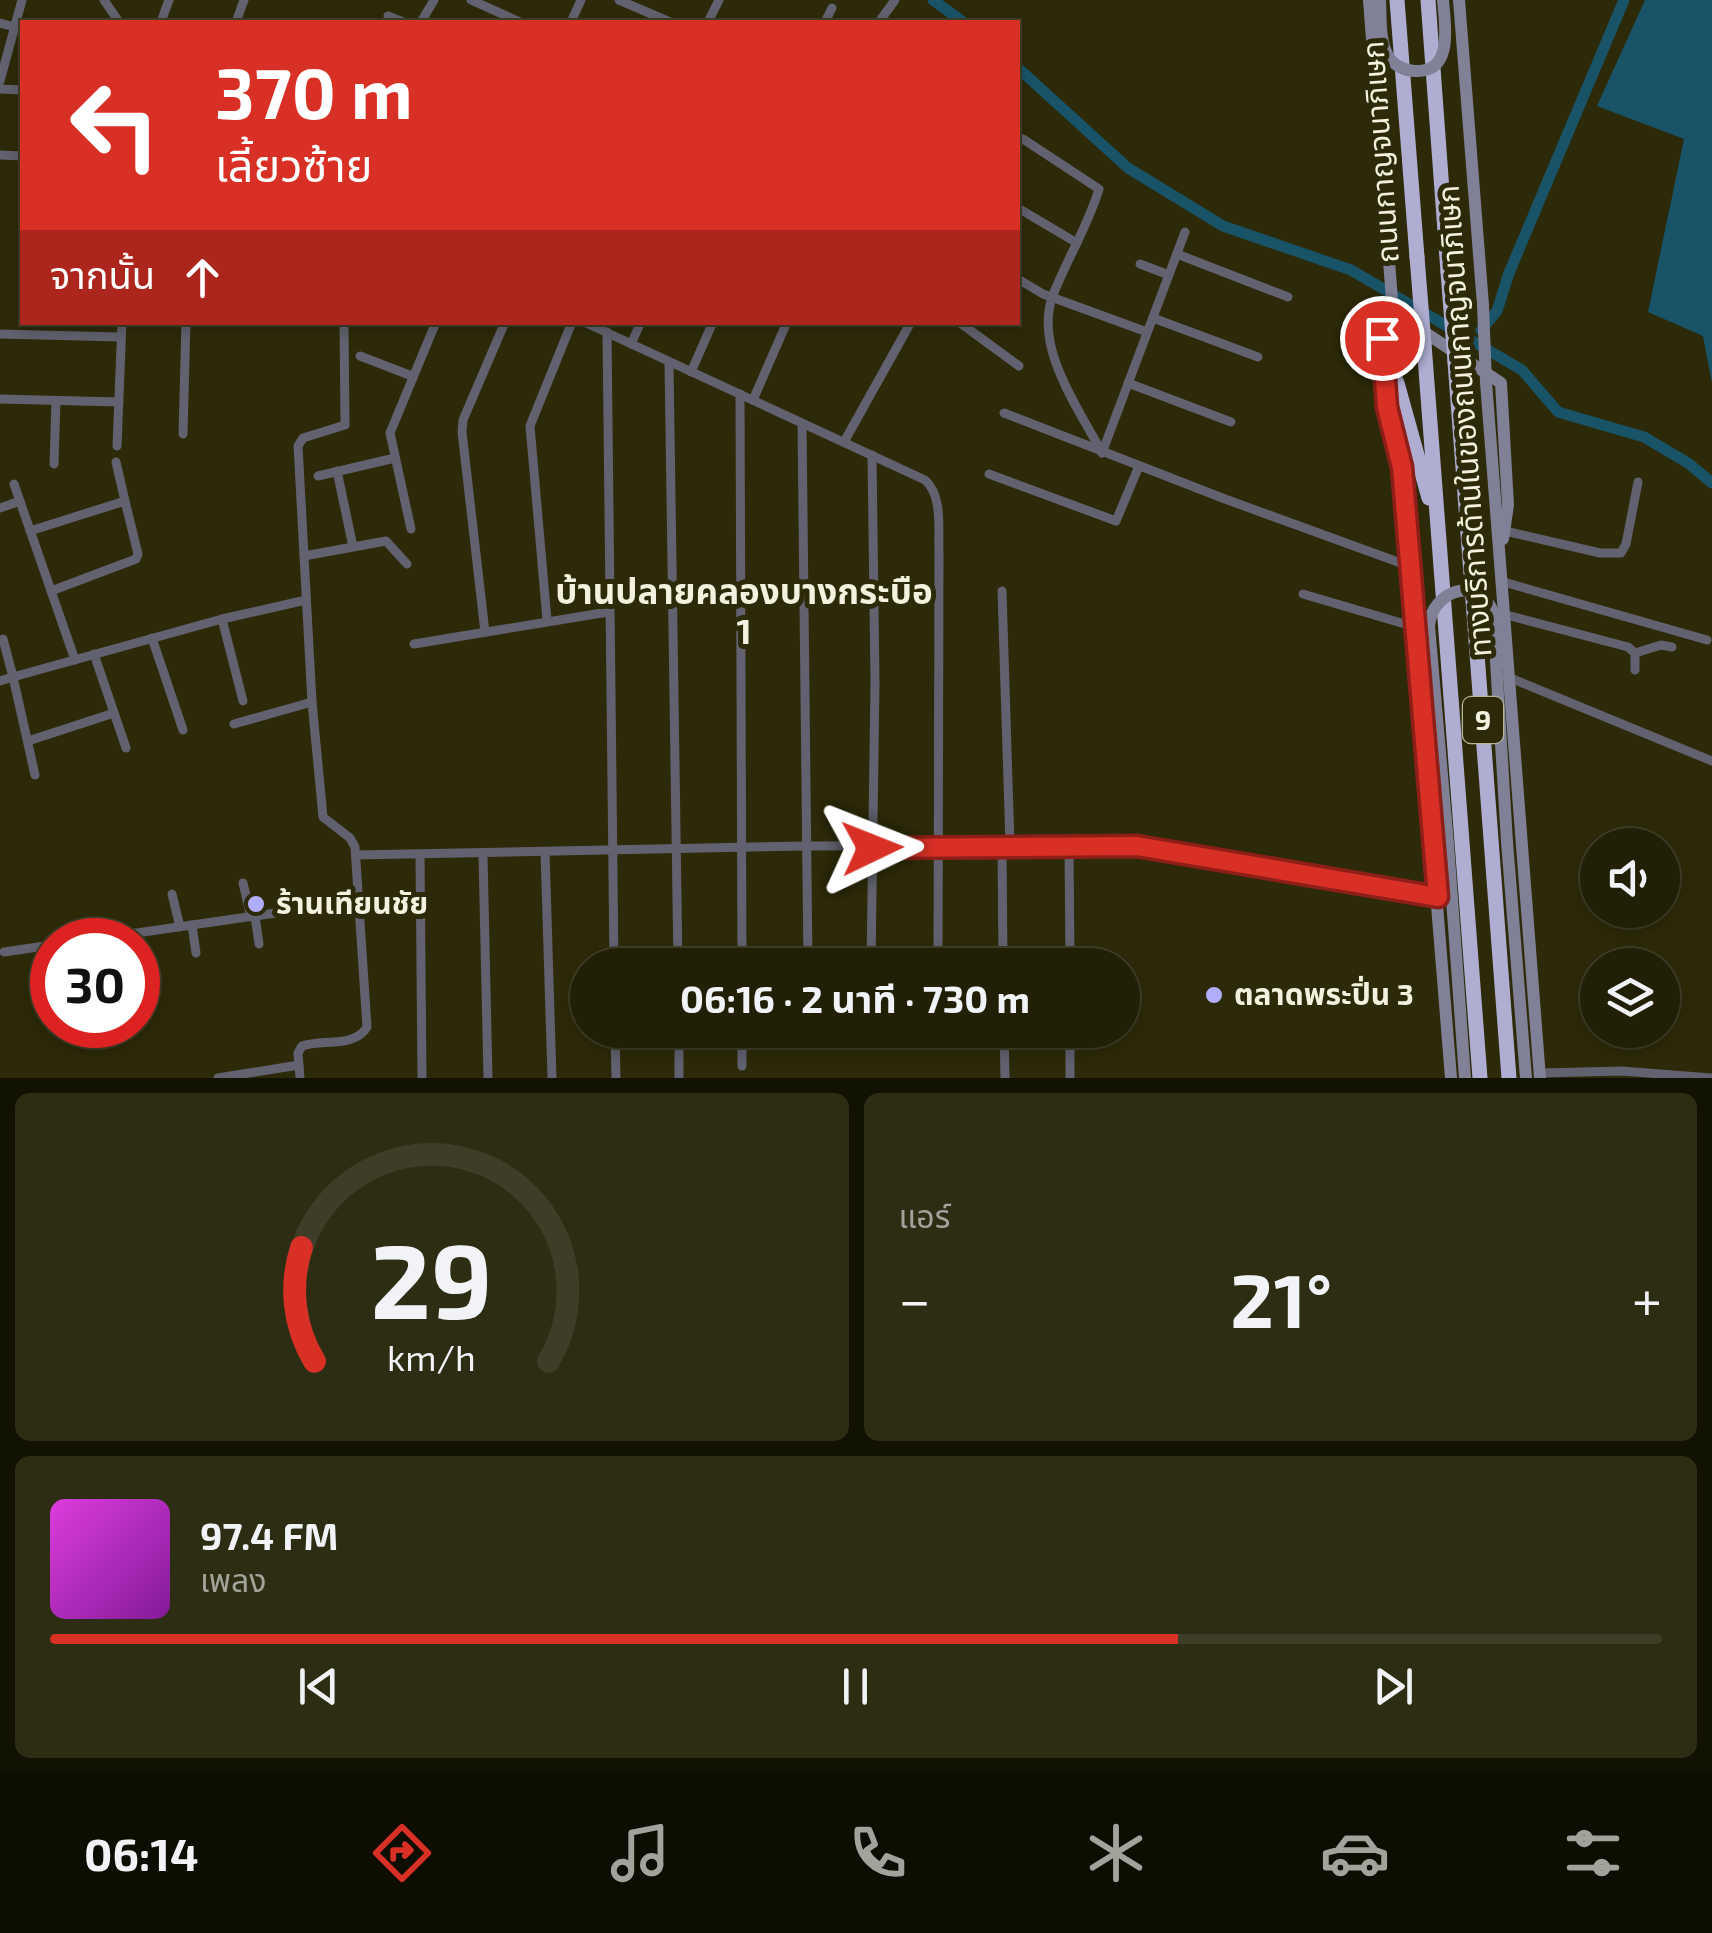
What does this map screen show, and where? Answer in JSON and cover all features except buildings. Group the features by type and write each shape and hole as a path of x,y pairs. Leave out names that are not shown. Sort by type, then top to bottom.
{"highway":[{"name":"ถนนกาญจนาภิเษก","path":"1397,0 1480,1078"},
{"name":"ถนนกาญจนาภิเษก","path":"1428,0 1510,1078"},
{"path":"1397,383 1438,530"}],"main road":[{"path":"1369,0 1451,1078"},
{"path":"1380,0 1387,56 1399,66 1416,71 1430,68 1442,57 1446,41 1443,0"},
{"name":"ทางบริการด้านในของถนนกาญจนาภิเษก","path":"1459,0 1535,1076"},
{"path":"1402,467 1385,394 1380,310 1385,306 1501,384 1508,505 1499,560"},
{"path":"1464,1078 1429,626 1434,607 1442,598 1463,590 1484,597 1493,612 1507,842 1535,1076"}],"street":[{"path":"0,81 22,0"},
{"path":"471,0 516,20"},
{"path":"619,0 665,20"},
{"path":"826,20 832,8"},
{"path":"388,16 398,20"},
{"path":"0,22 14,27"},
{"path":"1023,139 1099,188 1052,296 1048,322 1057,364 1102,453"},
{"path":"1020,209 1077,243"},
{"path":"1102,453 1185,232"},
{"path":"1177,254 1288,297"},
{"path":"1140,264 1169,275"},
{"path":"1020,280 1147,332"},
{"path":"1152,318 1258,357"},
{"path":"44,335 45,325"},
{"path":"117,446 122,325"},
{"path":"183,434 186,325"},
{"path":"300,1078 298,1053 302,1046 354,1039 367,1027 356,855 350,838 323,816 312,702 298,446 303,438 344,424 344,325"},
{"path":"411,530 390,433 435,325"},
{"path":"485,632 462,432 504,325"},
{"path":"547,620 530,426 571,325"},
{"path":"591,325 932,486 937,498 938,948"},
{"path":"631,344 640,325"},
{"path":"691,372 712,325"},
{"path":"753,400 785,325"},
{"path":"844,442 909,325"},
{"path":"963,325 1019,366"},
{"path":"607,332 614,948"},
{"path":"0,334 121,337"},
{"path":"360,356 412,376"},
{"path":"670,362 678,948"},
{"path":"1128,383 1231,422"},
{"path":"740,394 742,948"},
{"path":"0,400 119,402"},
{"path":"54,464 56,401"},
{"path":"1004,413 1410,566"},
{"path":"802,424 808,948"},
{"path":"871,948 872,455"},
{"path":"318,476 395,458"},
{"path":"51,590 136,559 116,462"},
{"path":"989,474 1116,521 1139,466"},
{"path":"337,472 352,542"},
{"path":"1505,531 1600,553 1621,553 1638,482"},
{"path":"14,484 75,660"},
{"path":"30,532 125,500"},
{"path":"0,508 20,501"},
{"path":"304,556 386,541 407,564"},
{"path":"1500,581 1707,640"},
{"path":"1002,591 1003,948"},
{"path":"1303,594 1415,627"},
{"path":"0,681 222,619 306,600"},
{"path":"414,644 608,612"},
{"path":"1504,614 1619,644 1635,653 1661,645 1672,647"},
{"path":"222,619 243,701"},
{"path":"152,638 183,730"},
{"path":"2,639 34,775"},
{"path":"1634,670 1635,653"},
{"path":"94,654 126,748"},
{"path":"1508,678 1712,761"},
{"path":"234,724 312,702"},
{"path":"28,741 114,713"},
{"path":"1068,845 1070,948"},
{"path":"356,855 805,846 1137,846 1438,897"},
{"path":"545,852 552,1078"},
{"path":"483,854 488,1078"},
{"path":"420,856 422,1078"},
{"path":"243,883 259,944"},
{"path":"172,894 180,927"},
{"path":"160,931 359,901"},
{"path":"192,925 196,952"},
{"path":"4,952 30,948"},
{"path":"615,1048 616,1078"},
{"path":"679,1078 680,1048"},
{"path":"742,1048 742,1066"},
{"path":"1004,1048 1005,1078"},
{"path":"1070,1048 1070,1078"},
{"path":"218,1078 299,1065"},
{"path":"1535,1076 1711,1078"}],"water":[{"path":"1645,0 1712,0 1712,383 1703,336 1648,312 1684,139 1597,106"}],"waterway":[{"path":"933,0 960,20"},
{"path":"1481,330 1497,311 1509,273 1624,0"},
{"path":"1020,70 1128,168 1223,226 1351,270 1522,370 1558,412 1644,437 1688,463 1712,483"}],"place":[{"name":"ร้านเทียนชัย","path":"256,904"},
{"name":"ตลาดพระปิ่น 3","path":"1214,995"}],"district":[{"name":"บ้านปลายคลองบางกระบือ 1","path":"744,612"}],"route":[{"path":"872,848 1137,846 1438,897 1402,467 1387,407 1382,338"}]}
